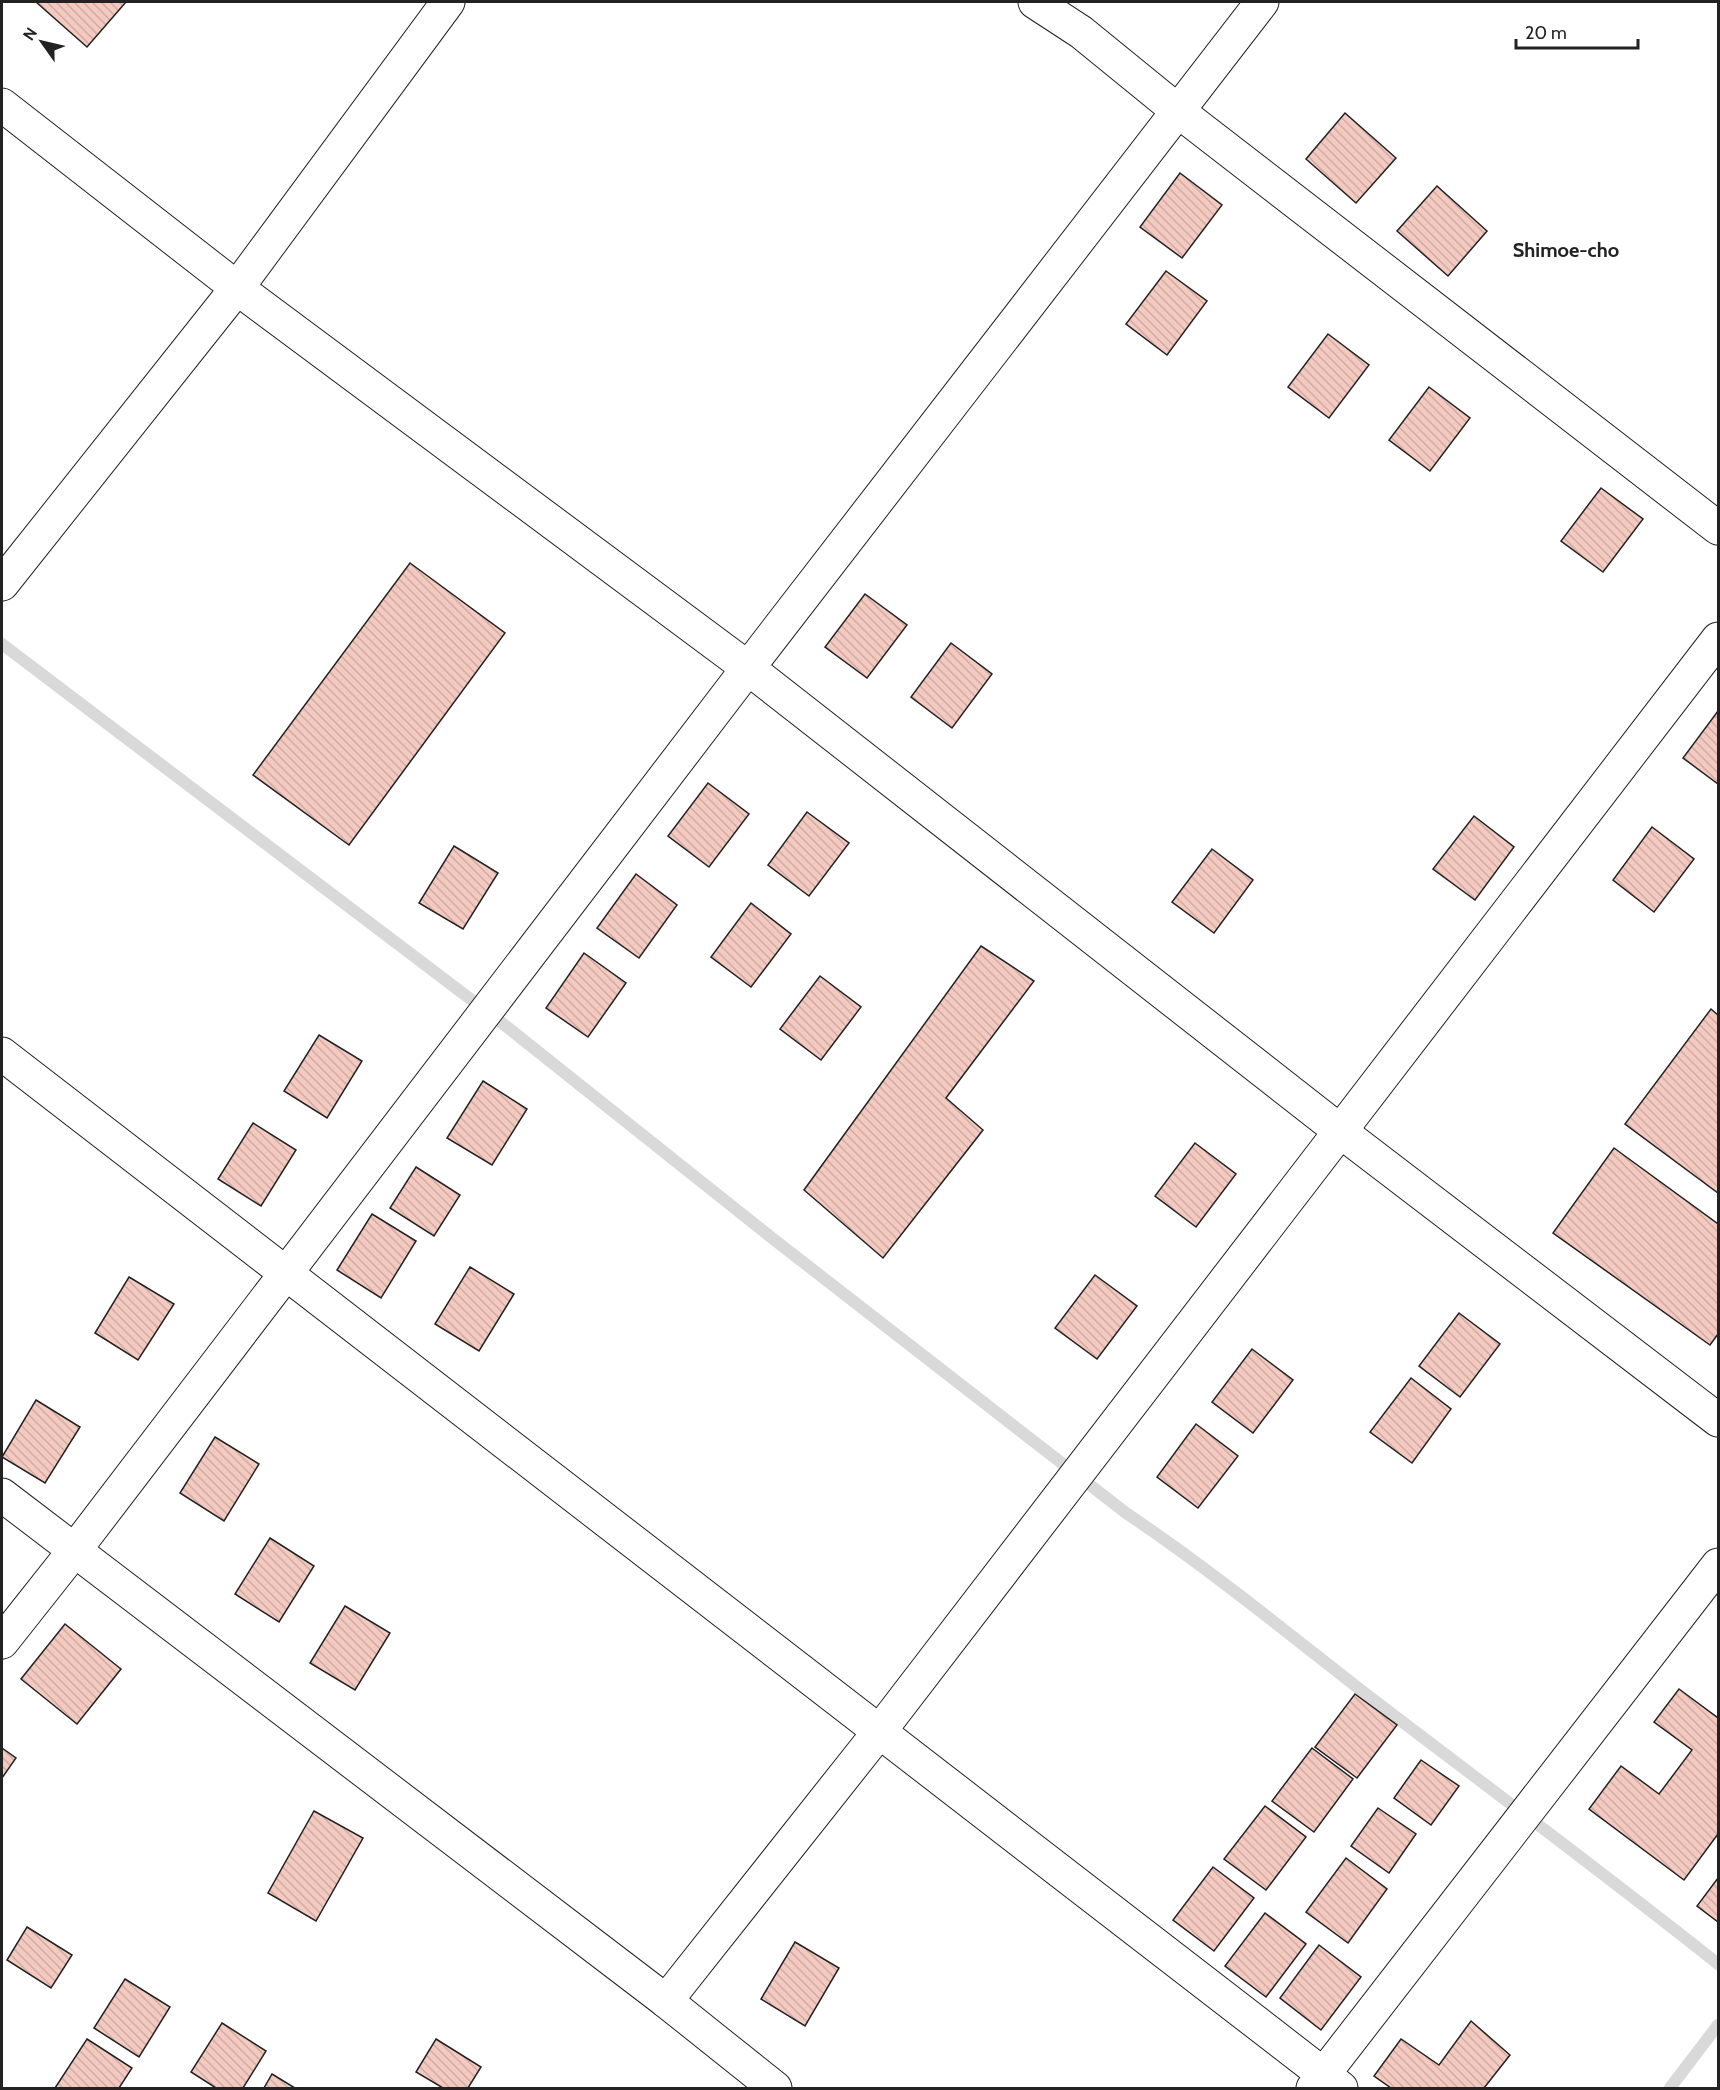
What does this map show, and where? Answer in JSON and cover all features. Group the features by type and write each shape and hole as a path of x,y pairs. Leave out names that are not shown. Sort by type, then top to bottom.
{"street":[{"path":"2,584 237,288 448,2"},
{"path":"1035,2 1081,32 1178,111 1719,528"},
{"path":"2,1642 74,1551 748,668 1262,2"},
{"path":"2,105 237,288 748,668 1340,1131 1719,1420"},
{"path":"666,2001 879,1732 1719,639"},
{"path":"2,1054 879,1732 1326,2084 1719,1565"},
{"path":"2,1495 666,2001 775,2088"}],"building":[{"path":"36,2 126,2 87,47"},
{"path":"1345,113 1396,158 1356,203 1306,159"},
{"path":"1180,173 1222,205 1182,258 1140,227"},
{"path":"1437,186 1487,231 1448,276 1397,231"},
{"path":"1166,271 1207,301 1167,355 1126,324"},
{"path":"1328,334 1369,365 1329,418 1288,387"},
{"path":"1429,387 1470,418 1430,471 1389,440"},
{"path":"1601,488 1643,519 1603,572 1561,541"},
{"path":"410,563 505,633 349,845 253,775"},
{"path":"865,594 907,625 867,678 825,647"},
{"path":"951,643 992,674 952,728 911,697"},
{"path":"1718,711 1718,784 1683,758"},
{"path":"708,783 749,814 709,867 668,836"},
{"path":"807,812 849,843 809,896 768,865"},
{"path":"1474,816 1514,847 1475,900 1433,869"},
{"path":"1652,827 1694,859 1654,912 1613,880"},
{"path":"454,846 498,873 463,929 419,903"},
{"path":"1212,849 1253,880 1214,933 1172,902"},
{"path":"636,874 677,905 639,958 597,928"},
{"path":"751,903 791,934 751,987 711,957"},
{"path":"981,946 1034,981 946,1098 983,1130 883,1258 804,1190"},
{"path":"584,953 626,983 588,1037 546,1008"},
{"path":"820,976 861,1007 821,1060 780,1029"},
{"path":"1711,1009 1718,1015 1718,1193 1625,1124"},
{"path":"319,1035 362,1061 327,1118 284,1091"},
{"path":"483,1081 527,1109 492,1165 447,1138"},
{"path":"253,1123 296,1150 261,1206 218,1179"},
{"path":"1195,1143 1236,1174 1196,1227 1155,1196"},
{"path":"1614,1148 1718,1224 1718,1334 1710,1345 1553,1233"},
{"path":"416,1167 460,1195 434,1236 390,1208"},
{"path":"372,1214 416,1241 381,1298 337,1270"},
{"path":"470,1267 514,1294 479,1351 435,1324"},
{"path":"1095,1275 1137,1306 1097,1359 1055,1328"},
{"path":"129,1277 174,1304 138,1360 95,1333"},
{"path":"1459,1313 1500,1344 1460,1397 1419,1366"},
{"path":"1252,1349 1293,1380 1253,1433 1212,1402"},
{"path":"1411,1378 1451,1409 1412,1463 1370,1432"},
{"path":"36,1400 80,1427 45,1483 2,1457"},
{"path":"1196,1424 1238,1456 1198,1508 1157,1477"},
{"path":"215,1437 259,1464 224,1521 180,1493"},
{"path":"270,1538 314,1566 279,1622 235,1594"},
{"path":"345,1606 390,1633 355,1690 310,1663"},
{"path":"65,1624 121,1669 77,1724 21,1679"},
{"path":"1679,1689 1718,1718 1718,1834 1684,1880 1589,1809 1621,1766 1659,1794 1692,1750 1654,1722"},
{"path":"1355,1694 1397,1725 1357,1778 1315,1747"},
{"path":"2,1748 16,1758 2,1778"},
{"path":"1312,1748 1353,1779 1314,1832 1272,1801"},
{"path":"1421,1760 1459,1786 1431,1825 1394,1798"},
{"path":"1265,1806 1306,1837 1266,1890 1224,1859"},
{"path":"1378,1808 1416,1834 1389,1873 1351,1846"},
{"path":"314,1811 363,1838 316,1921 268,1893"},
{"path":"1346,1858 1387,1889 1348,1943 1306,1912"},
{"path":"1213,1867 1254,1898 1214,1951 1173,1920"},
{"path":"1718,1878 1718,1922 1697,1906"},
{"path":"1265,1913 1306,1944 1266,1997 1225,1966"},
{"path":"27,1927 72,1955 51,1988 7,1960"},
{"path":"795,1942 839,1968 805,2026 761,1999"},
{"path":"1319,1945 1361,1977 1321,2030 1280,1998"},
{"path":"125,1979 170,2007 139,2057 94,2028"},
{"path":"1471,2021 1510,2055 1484,2088 1391,2088 1374,2076 1401,2039 1439,2065"},
{"path":"222,2023 266,2051 243,2088 216,2088 191,2072"},
{"path":"87,2039 132,2068 119,2088 55,2088"},
{"path":"436,2039 481,2067 468,2088 443,2088 416,2072"},
{"path":"272,2074 295,2088 264,2088"}],"waterway":[{"path":"2,644 502,1023 772,1238 1126,1513 1246,1600 1718,1964"},
{"path":"1670,2088 1718,2025"}],"district":[{"name":"Shimoe-cho","path":"1566,250"}]}
